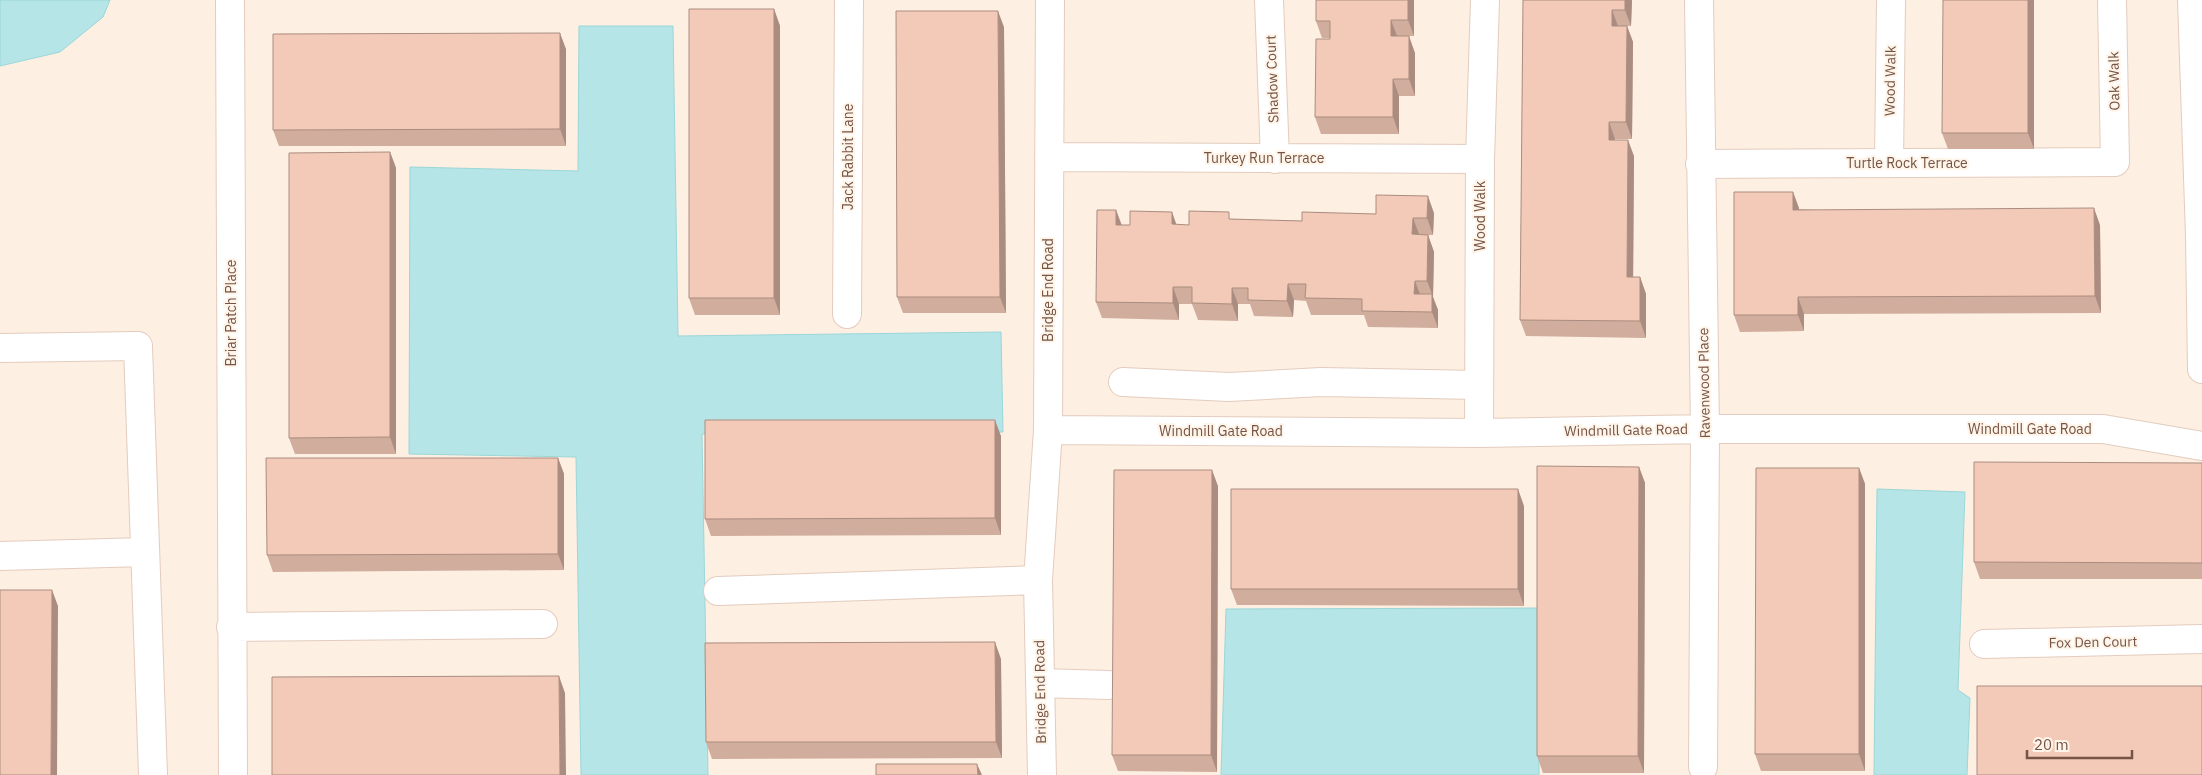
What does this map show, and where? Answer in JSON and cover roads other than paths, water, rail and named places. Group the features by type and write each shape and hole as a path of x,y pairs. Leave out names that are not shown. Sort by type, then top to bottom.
{"street":[{"name":"Briar Patch Place","path":"230,0 233,775"},
{"name":"Jack Rabbit Lane","path":"848,314 849,0"},
{"name":"Bridge End Road","path":"1042,775 1038,580 1048,430 1050,0"},
{"name":"Shadow Court","path":"1269,0 1275,159"},
{"name":"Wood Walk","path":"1479,433 1480,159 1485,0"},
{"name":"Ravenwood Place","path":"1699,0 1705,429 1703,767"},
{"name":"Wood Walk","path":"1889,163 1891,0"},
{"name":"Oak Walk","path":"2112,0 2115,162"},
{"path":"2192,0 2201,236 2202,369"},
{"name":"Turkey Run Terrace","path":"1049,157 1480,159"},
{"name":"Turtle Rock Terrace","path":"1700,164 2115,162"},
{"path":"0,348 138,346 153,775"},
{"path":"1123,382 1229,387 1321,382 1479,385"},
{"name":"Windmill Gate Road","path":"1048,430 1479,433 1705,429 2103,429 2202,446"},
{"path":"0,556 145,552"},
{"path":"718,591 1038,580"},
{"path":"231,627 543,624"},
{"name":"Fox Den Court","path":"1984,644 2202,639"},
{"path":"1040,683 1108,685"}],"water":[{"path":"0,0 110,0 103,17 60,52 0,66"},
{"path":"579,26 673,26 678,336 1001,332 1003,432 702,434 708,775 581,775 576,457 409,454 410,167 578,171"},
{"path":"1877,489 1965,492 1958,690 1970,698 1967,775 1874,775"},
{"path":"1538,608 1539,775 1221,775 1226,609"}]}
